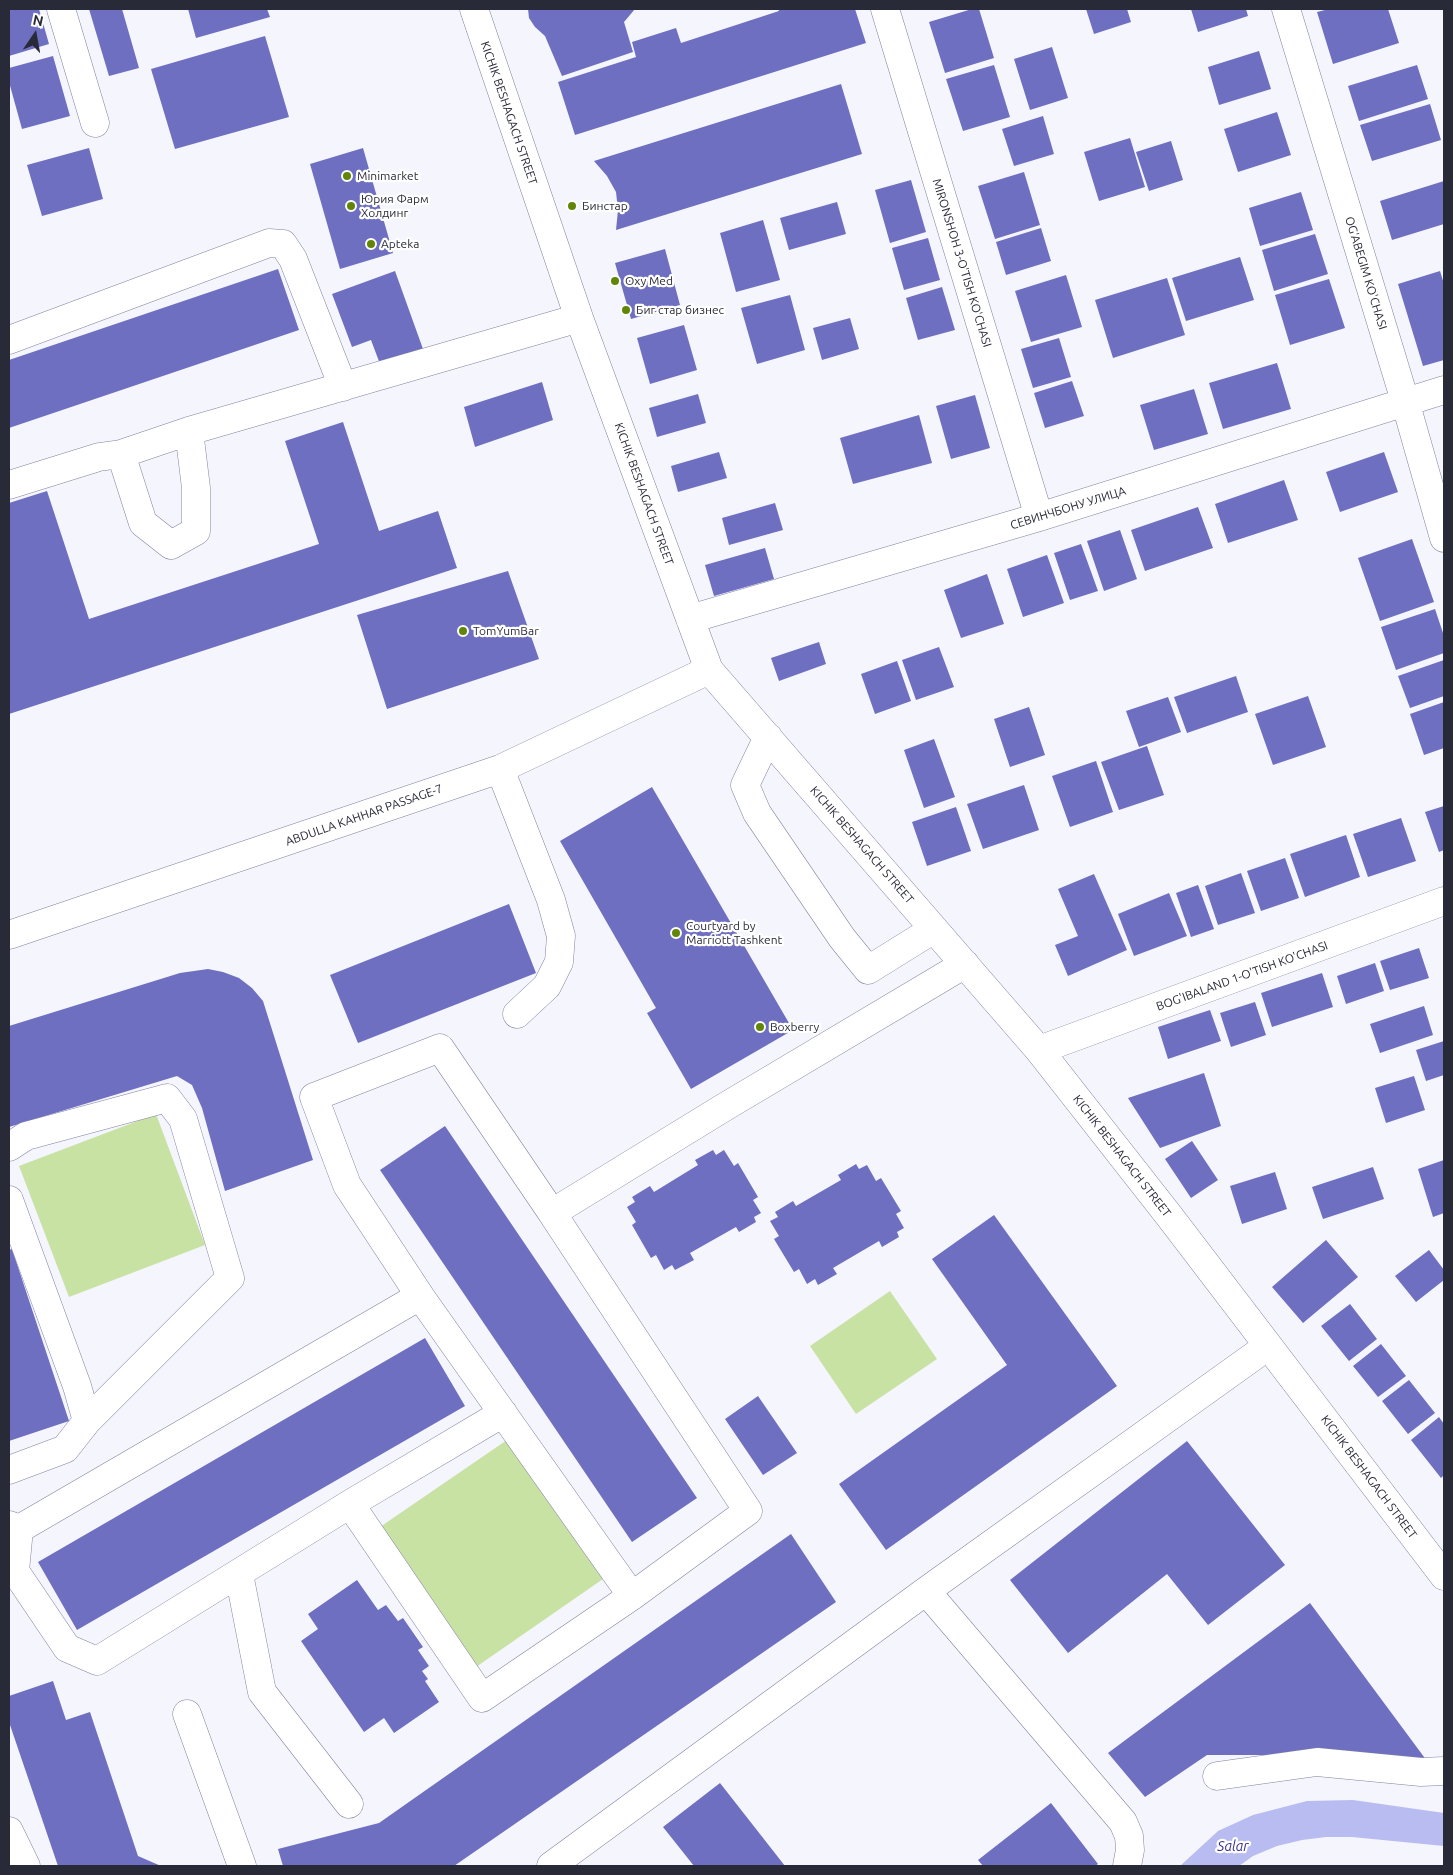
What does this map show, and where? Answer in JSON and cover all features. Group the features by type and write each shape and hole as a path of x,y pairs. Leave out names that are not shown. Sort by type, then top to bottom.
{"street":[{"path":"61,9 95,123"},
{"name":"KICHIK BESHAGACH STREET","path":"474,9 579,318 709,670 1039,1050 1170,1216 1444,1576"},
{"name":"MIRONSHOH 3-O'TISH KO'CHASI","path":"885,9 1039,517"},
{"name":"OG'ABEGIM KO'CHASI","path":"1286,9 1405,401 1444,538"},
{"path":"9,340 269,243 283,244 293,259 343,387"},
{"path":"9,485 99,457 121,454 189,431 579,318"},
{"name":"СЕВИНЧБОНУ УЛИЦА","path":"690,619 1039,517 1444,390"},
{"path":"121,454 143,523 171,545 196,531 196,488 189,431"},
{"name":"ABDULLA KAHHAR PASSAGE-7","path":"9,935 500,769 709,670"},
{"path":"768,736 745,785 757,813 842,938 868,970 934,929"},
{"path":"500,769 552,900 561,936 559,962 547,986 517,1014"},
{"name":"BOG'IBALAND 1-O'TISH KO'CHASI","path":"1039,1050 1444,901"},
{"path":"552,1213 723,1108 965,964"},
{"path":"350,1504 482,1698 632,1596 748,1512 552,1213 440,1048 314,1097 347,1185 420,1296 632,1596"},
{"path":"9,1146 26,1136 168,1098 183,1120 230,1278 88,1421 65,1449 9,1470"},
{"path":"9,1200 88,1421"},
{"path":"420,1296 14,1527 15,1571 67,1648 97,1661 350,1504 503,1413"},
{"path":"550,1866 926,1591 1268,1346"},
{"path":"238,1574 262,1692 349,1804"},
{"path":"926,1591 1123,1822 1130,1850 1127,1866"},
{"path":"187,1714 242,1866"},
{"path":"1217,1776 1317,1762 1421,1772 1444,1771"},
{"path":"9,1831 26,1866"}],"green space":[{"path":"156,1114 205,1245 69,1297 19,1166"},
{"path":"890,1291 937,1359 856,1414 810,1346"},
{"path":"507,1440 603,1579 476,1667 380,1527"}],"water":[{"name":"Salar","path":"1353,1800 1444,1813 1444,1846 1352,1837 1326,1837 1277,1846 1253,1856 1239,1866 1180,1866 1218,1831 1253,1815 1307,1801"}],"building":[{"path":"9,9 39,9 49,44 9,56"},
{"path":"89,9 122,9 139,68 109,76"},
{"path":"188,9 267,9 270,17 196,38"},
{"path":"528,9 635,9 624,22 633,52 562,76 545,36 529,18"},
{"path":"778,9 855,9 866,43 575,135 558,82 636,57 632,42 676,28 681,43 779,11"},
{"path":"972,9 979,9 994,58 945,73 929,22"},
{"path":"1086,9 1127,9 1131,22 1094,34"},
{"path":"1191,9 1246,9 1248,16 1198,32"},
{"path":"1329,9 1388,9 1399,43 1333,64 1317,12"},
{"path":"265,36 289,117 175,149 151,69"},
{"path":"1052,47 1068,98 1030,110 1014,59"},
{"path":"1259,51 1271,89 1219,105 1208,67"},
{"path":"53,56 70,116 22,129 9,82 9,68"},
{"path":"994,65 1010,117 963,131 946,79"},
{"path":"1417,65 1428,99 1359,121 1348,86"},
{"path":"841,84 862,154 616,230 618,210 616,192 607,176 594,161"},
{"path":"1430,104 1441,140 1372,161 1360,125"},
{"path":"1277,112 1291,155 1238,172 1224,129"},
{"path":"1043,116 1054,154 1014,166 1002,129"},
{"path":"1130,138 1145,187 1099,201 1084,152"},
{"path":"1171,141 1183,180 1149,191 1136,152"},
{"path":"89,148 103,199 42,216 27,165"},
{"path":"363,148 393,253 340,269 310,164"},
{"path":"1024,172 1040,225 995,239 978,186"},
{"path":"911,180 926,232 890,243 875,190"},
{"path":"1444,181 1444,224 1392,240 1380,201"},
{"path":"1301,192 1313,230 1260,246 1249,208"},
{"path":"837,202 846,234 789,250 780,218"},
{"path":"763,220 780,280 736,292 720,233"},
{"path":"1041,228 1051,261 1006,275 996,242"},
{"path":"1315,234 1328,274 1274,291 1262,250"},
{"path":"928,238 940,280 904,290 892,248"},
{"path":"665,249 680,305 631,319 615,263"},
{"path":"1240,257 1254,300 1186,321 1172,278"},
{"path":"278,269 299,330 9,428 9,360"},
{"path":"395,271 423,349 380,364 371,340 352,347 332,294"},
{"path":"1440,271 1444,284 1444,360 1423,366 1398,284"},
{"path":"1066,275 1082,327 1031,342 1015,291"},
{"path":"1167,278 1185,335 1113,358 1095,300"},
{"path":"1329,279 1345,328 1290,345 1275,295"},
{"path":"942,287 955,330 918,340 906,298"},
{"path":"790,295 805,350 757,364 741,308"},
{"path":"850,318 859,349 822,360 813,328"},
{"path":"684,325 697,370 650,384 637,338"},
{"path":"1059,338 1071,377 1033,388 1021,349"},
{"path":"1277,363 1291,409 1223,429 1209,383"},
{"path":"1072,381 1084,416 1045,428 1034,393"},
{"path":"542,382 553,420 475,447 464,407"},
{"path":"1194,389 1208,434 1154,450 1140,405"},
{"path":"698,394 706,423 657,437 649,408"},
{"path":"975,395 990,448 951,459 936,406"},
{"path":"919,415 932,463 853,484 840,438"},
{"path":"343,422 379,531 438,511 457,568 9,714 9,503 47,491 89,619 319,544 285,441"},
{"path":"719,452 727,478 678,492 671,466"},
{"path":"1384,452 1398,492 1340,512 1326,472"},
{"path":"1284,480 1298,520 1228,543 1215,504"},
{"path":"775,503 783,530 729,545 722,518"},
{"path":"1198,507 1213,548 1145,571 1131,530"},
{"path":"1120,530 1137,579 1104,591 1087,541"},
{"path":"1412,539 1434,602 1380,621 1358,558"},
{"path":"1081,544 1098,591 1070,600 1054,553"},
{"path":"765,548 774,579 714,596 705,565"},
{"path":"1047,555 1064,603 1023,617 1007,569"},
{"path":"508,571 539,659 387,709 357,615"},
{"path":"987,574 1004,624 961,638 944,590"},
{"path":"1435,609 1444,636 1444,653 1396,670 1381,627"},
{"path":"819,642 826,664 779,681 771,658"},
{"path":"939,647 954,687 916,700 902,660"},
{"path":"1444,660 1444,696 1410,708 1398,676"},
{"path":"897,661 911,701 875,714 861,674"},
{"path":"1236,676 1248,712 1187,733 1174,697"},
{"path":"1308,696 1326,747 1273,765 1255,714"},
{"path":"1168,697 1181,732 1139,747 1126,711"},
{"path":"1444,702 1444,748 1424,755 1410,714"},
{"path":"1029,707 1045,755 1010,767 994,719"},
{"path":"934,739 955,797 924,808 904,750"},
{"path":"1147,746 1164,795 1119,810 1101,762"},
{"path":"1096,761 1113,812 1070,827 1052,776"},
{"path":"1024,785 1039,830 983,849 967,804"},
{"path":"652,787 793,1030 691,1089 647,1013 656,1008 560,841"},
{"path":"1444,806 1444,850 1439,852 1425,812"},
{"path":"956,807 971,851 927,866 912,822"},
{"path":"1401,818 1416,861 1368,877 1353,834"},
{"path":"1346,835 1360,877 1305,897 1290,854"},
{"path":"1285,858 1299,898 1261,911 1247,871"},
{"path":"1241,873 1255,913 1218,925 1205,886"},
{"path":"1094,874 1127,950 1068,976 1055,945 1078,936 1058,889"},
{"path":"1198,885 1214,929 1191,937 1176,893"},
{"path":"1169,893 1187,936 1134,956 1118,914"},
{"path":"509,904 536,973 358,1043 330,975"},
{"path":"1419,948 1429,978 1390,990 1380,961"},
{"path":"1375,963 1384,991 1346,1004 1337,976"},
{"path":"208,969 239,978 252,988 263,1001 313,1160 225,1191 202,1108 192,1085 177,1076 9,1127 9,1026 180,973"},
{"path":"1322,973 1333,1007 1272,1027 1261,993"},
{"path":"1255,1002 1266,1035 1231,1047 1220,1013"},
{"path":"1424,1006 1433,1035 1380,1053 1370,1024"},
{"path":"1210,1010 1221,1041 1168,1059 1158,1027"},
{"path":"1444,1041 1444,1075 1426,1081 1416,1050"},
{"path":"1204,1073 1221,1126 1160,1148 1128,1098"},
{"path":"1414,1076 1425,1110 1386,1123 1375,1088"},
{"path":"445,1126 697,1498 632,1542 380,1170"},
{"path":"1192,1141 1218,1180 1191,1198 1165,1159"},
{"path":"713,1150 716,1155 724,1150 734,1166 738,1163 758,1197 753,1200 761,1213 754,1217 756,1222 739,1232 736,1227 690,1253 694,1260 675,1270 672,1265 664,1270 656,1255 651,1258 632,1225 636,1222 627,1207 635,1202 632,1197 650,1186 654,1192 698,1165 695,1160"},
{"path":"1444,1160 1444,1213 1433,1217 1418,1169"},
{"path":"856,1164 859,1169 867,1165 876,1181 881,1178 901,1211 896,1214 904,1228 897,1232 899,1237 882,1247 879,1241 833,1268 837,1274 818,1285 815,1279 807,1284 799,1269 794,1272 774,1239 779,1236 770,1221 778,1217 775,1212 793,1201 796,1206 841,1180 838,1175"},
{"path":"1373,1167 1384,1199 1323,1219 1312,1187"},
{"path":"1275,1172 1287,1209 1242,1224 1230,1186"},
{"path":"994,1215 1117,1386 886,1550 839,1484 1007,1365 932,1259"},
{"path":"1326,1240 1358,1277 1303,1323 1272,1287"},
{"path":"12,1249 69,1421 9,1441 9,1250"},
{"path":"1429,1250 1444,1270 1444,1280 1416,1302 1395,1276"},
{"path":"1350,1304 1377,1339 1349,1361 1321,1326"},
{"path":"425,1338 465,1406 77,1630 38,1562"},
{"path":"1381,1344 1406,1376 1378,1397 1353,1366"},
{"path":"1409,1380 1435,1413 1408,1434 1382,1401"},
{"path":"758,1396 797,1453 763,1475 725,1419"},
{"path":"1439,1417 1444,1424 1444,1475 1441,1478 1411,1440"},
{"path":"1187,1441 1285,1565 1208,1625 1167,1574 1068,1653 1010,1580"},
{"path":"791,1534 836,1602 454,1866 283,1866 278,1849 379,1823"},
{"path":"357,1580 378,1610 386,1605 398,1621 403,1618 423,1647 418,1650 429,1666 422,1671 428,1679 425,1681 439,1702 394,1733 384,1718 364,1732 301,1641 318,1629 308,1614"},
{"path":"1310,1603 1427,1761 1321,1755 1207,1755 1145,1797 1108,1753"},
{"path":"53,1681 66,1720 90,1712 138,1856 161,1866 58,1866 9,1722 9,1696"},
{"path":"720,1783 785,1866 694,1866 663,1827"},
{"path":"1051,1803 1098,1864 1095,1866 983,1866 978,1860"}],"place":[{"name":"Minimarket","path":"347,176"},
{"name":"Юрия Фарм Холдинг","path":"351,206"},
{"name":"Бинстар","path":"572,206"},
{"name":"Apteka","path":"371,244"},
{"name":"Oxy Med","path":"615,281"},
{"name":"Биг стар бизнес","path":"626,310"},
{"name":"TomYumBar","path":"463,631"},
{"name":"Courtyard by Marriott Tashkent","path":"676,933"},
{"name":"Boxberry","path":"760,1027"}]}
